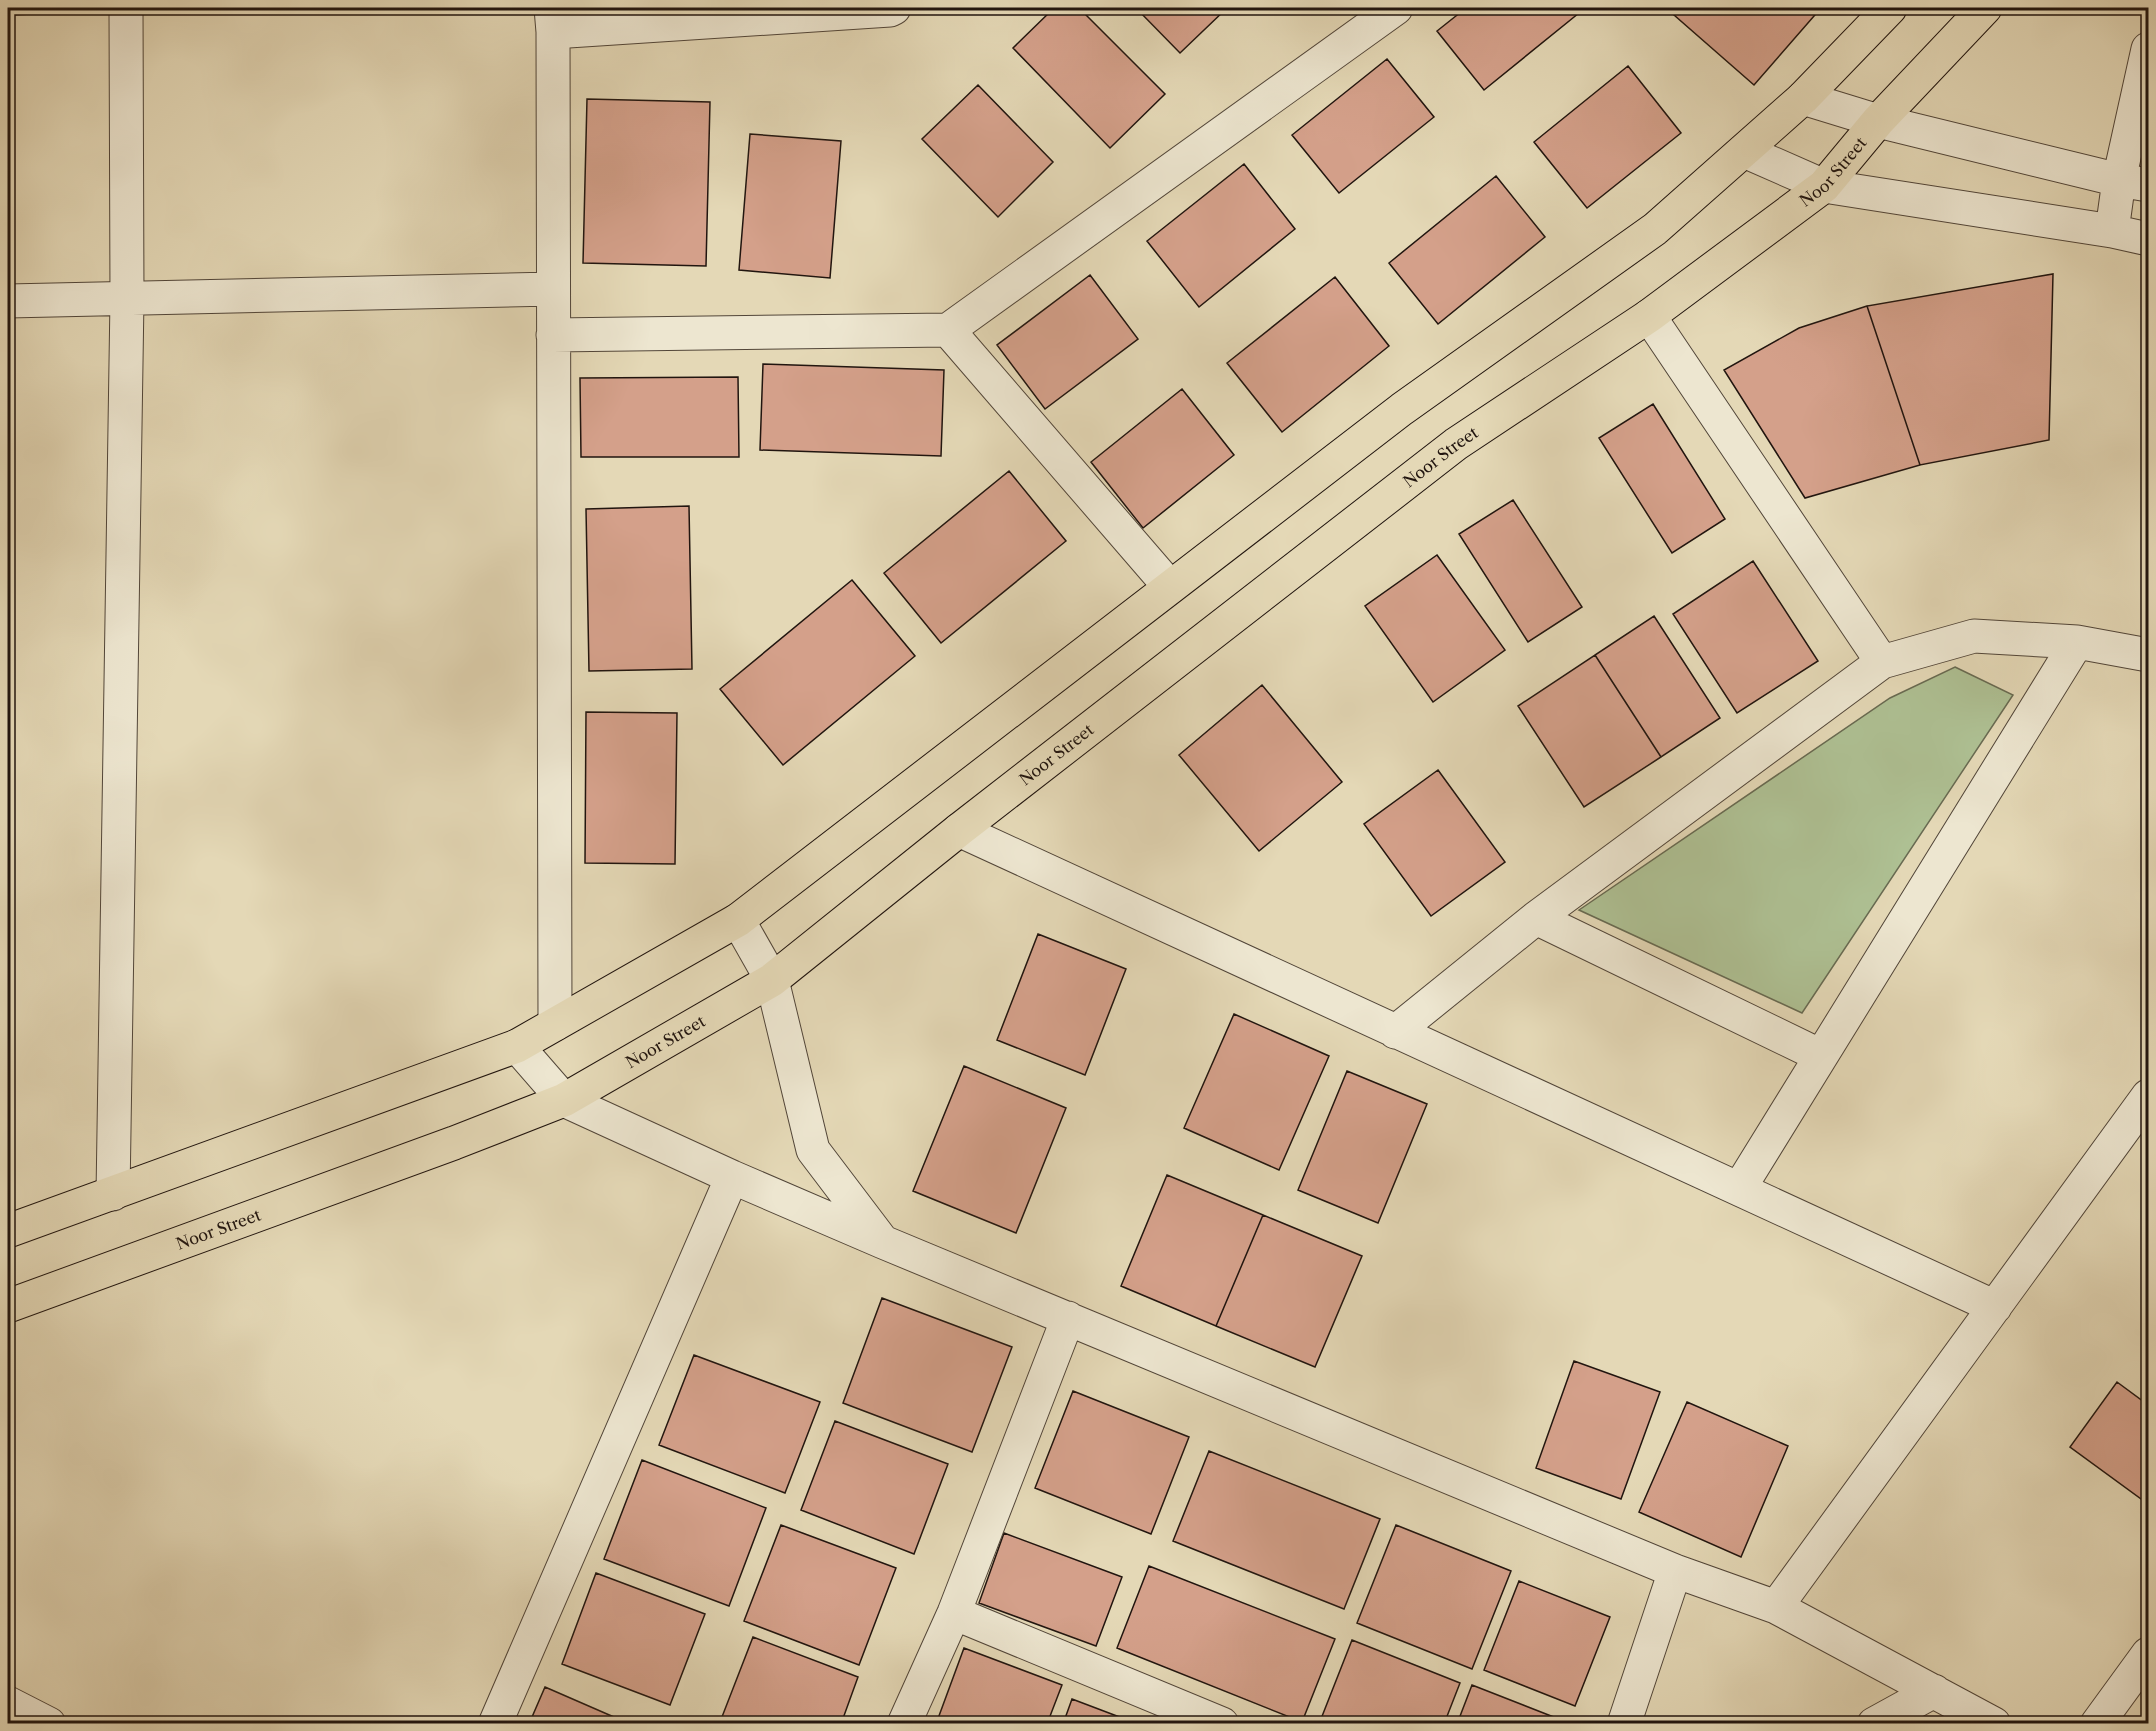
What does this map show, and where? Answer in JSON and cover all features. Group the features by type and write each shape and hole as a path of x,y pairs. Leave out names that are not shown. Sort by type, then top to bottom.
{"main road":[{"path":"8,1231 517,1046 738,920 1402,409 1655,229 1803,98 1890,8"},
{"name":"Noor Street","path":"8,1306 454,1143 564,1100 772,980 959,830 1456,444 1649,316 1824,186 1878,121 1985,8"}],"street":[{"path":"113,1194 127,299 126,8"},
{"path":"555,1024 552,20 890,10 894,8"},
{"path":"553,335 948,330 1396,8"},
{"path":"2112,231 2134,182 2148,49"},
{"path":"1803,98 1878,121 2134,182"},
{"path":"1744,151 1824,186 2112,231 2148,239"},
{"path":"8,301 553,289"},
{"path":"1649,316 1882,662"},
{"path":"948,330 1170,587"},
{"path":"1395,1032 1536,918 1882,662 1974,636 2077,642 2148,655"},
{"path":"1739,1189 2077,642"},
{"path":"959,830 1995,1306"},
{"path":"1536,918 1821,1056"},
{"path":"738,920 772,980 813,1150 883,1242"},
{"path":"517,1046 564,1100 732,1177 883,1242 1675,1571 1776,1607 1994,1724"},
{"path":"1776,1607 2148,1096"},
{"path":"495,1724 732,1177"},
{"path":"904,1724 954,1613 1068,1318"},
{"path":"1624,1724 1675,1571"},
{"path":"954,1613 1218,1723"},
{"path":"2097,1724 2148,1654"},
{"path":"1874,1724 1934,1691"},
{"path":"8,1703 49,1724"}],"green space":[{"path":"1955,667 2013,695 1802,1013 1579,910 1890,698"}],"building":[{"path":"8,8 58,8 58,13 8,15"},
{"path":"1054,8 1079,8 1165,94 1110,148 1013,48"},
{"path":"1136,8 1227,8 1180,53"},
{"path":"1466,8 1574,8 1579,13 1484,90 1437,31"},
{"path":"1666,8 1821,8 1754,85"},
{"path":"1387,59 1434,117 1339,193 1292,135"},
{"path":"1628,66 1681,133 1587,208 1534,142"},
{"path":"978,85 1053,162 998,217 922,139"},
{"path":"587,99 710,102 706,266 583,263"},
{"path":"750,134 841,141 830,278 739,270"},
{"path":"1244,164 1295,229 1199,307 1147,241"},
{"path":"1496,176 1545,237 1438,324 1389,263"},
{"path":"2053,274 2049,440 1920,465 1867,306"},
{"path":"1090,275 1138,339 1045,409 997,345"},
{"path":"1335,277 1389,346 1282,432 1227,363"},
{"path":"1867,306 1920,465 1805,498 1724,370 1799,328"},
{"path":"763,364 944,370 941,456 760,450"},
{"path":"738,377 739,457 581,457 580,378"},
{"path":"1182,389 1234,455 1143,528 1091,462"},
{"path":"1653,404 1725,519 1672,553 1599,438"},
{"path":"1009,471 1066,541 941,643 884,573"},
{"path":"1513,500 1582,607 1528,642 1459,534"},
{"path":"689,506 692,669 589,671 586,509"},
{"path":"1437,555 1505,650 1433,702 1365,606"},
{"path":"1753,561 1818,661 1737,713 1673,614"},
{"path":"852,580 915,656 783,765 720,689"},
{"path":"1654,616 1720,718 1661,757 1595,655"},
{"path":"1595,655 1661,757 1584,807 1518,706"},
{"path":"1262,685 1342,782 1259,851 1179,755"},
{"path":"586,712 677,713 675,864 585,863"},
{"path":"1438,770 1505,862 1431,916 1364,824"},
{"path":"1038,934 1126,969 1085,1075 997,1040"},
{"path":"1234,1014 1329,1056 1279,1170 1184,1128"},
{"path":"964,1066 1066,1108 1016,1233 913,1191"},
{"path":"1347,1071 1427,1104 1378,1223 1298,1190"},
{"path":"1167,1175 1263,1215 1216,1326 1121,1286"},
{"path":"1263,1215 1362,1256 1315,1367 1216,1326"},
{"path":"882,1298 1012,1347 972,1452 843,1403"},
{"path":"694,1355 820,1402 785,1493 659,1445"},
{"path":"1574,1361 1660,1392 1621,1499 1536,1468"},
{"path":"2117,1382 2148,1405 2148,1504 2070,1447"},
{"path":"1073,1391 1189,1437 1151,1534 1035,1488"},
{"path":"1687,1402 1788,1446 1741,1557 1639,1512"},
{"path":"835,1421 948,1464 914,1554 801,1510"},
{"path":"1209,1451 1380,1519 1344,1609 1173,1541"},
{"path":"642,1460 766,1508 729,1606 604,1559"},
{"path":"781,1525 896,1568 859,1665 744,1621"},
{"path":"1396,1525 1511,1571 1472,1669 1357,1623"},
{"path":"1004,1533 1122,1577 1096,1646 979,1603"},
{"path":"1149,1566 1335,1639 1302,1722 1117,1648"},
{"path":"596,1573 705,1614 670,1705 562,1664"},
{"path":"1519,1581 1610,1617 1575,1706 1484,1670"},
{"path":"753,1637 858,1677 841,1724 725,1724 720,1722"},
{"path":"1352,1640 1460,1683 1444,1724 1319,1724"},
{"path":"964,1648 1062,1685 1047,1724 936,1724"},
{"path":"1472,1685 1569,1723 1457,1724"},
{"path":"545,1687 630,1724 529,1724"},
{"path":"1072,1699 1138,1724 1063,1724"}]}
